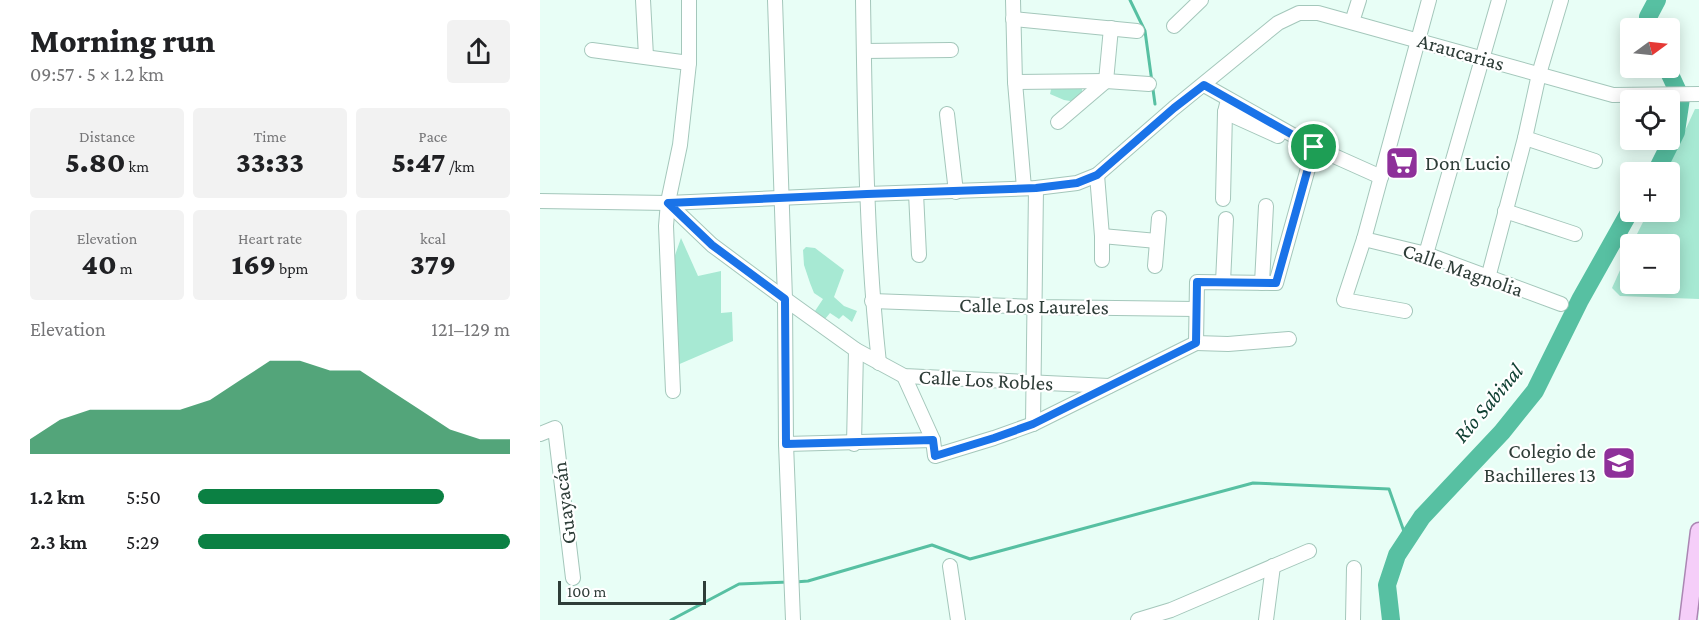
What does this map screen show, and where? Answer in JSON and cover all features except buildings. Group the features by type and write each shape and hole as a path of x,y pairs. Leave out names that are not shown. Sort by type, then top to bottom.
{"main road":[{"path":"1689,620 1699,531"}],"street":[{"path":"643,0 646,56"},
{"path":"673,391 666,225 668,203 680,145 689,63 689,0"},
{"path":"775,0 785,299 786,444 793,620"},
{"path":"863,0 867,194 872,301 879,363"},
{"path":"1012,0 1015,82 1030,188 1036,307 1033,424"},
{"path":"1174,26 1201,0"},
{"path":"1352,22 1359,0"},
{"path":"1405,311 1344,300 1364,239 1429,0"},
{"path":"1426,255 1499,0"},
{"path":"1488,278 1525,138 1539,74 1561,0"},
{"name":"Araucarias","path":"1204,85 1278,23 1299,13 1318,13 1613,95 1696,94"},
{"path":"1013,20 1137,31"},
{"path":"1058,122 1106,81 1111,28"},
{"path":"592,50 689,63"},
{"path":"864,51 951,50"},
{"path":"1015,82 1106,81 1149,84"},
{"path":"540,201 668,203 956,192 1077,183 1097,175 1140,136 1204,85 1227,106 1313,149 1381,177"},
{"path":"1223,199 1227,106"},
{"path":"947,114 956,192"},
{"path":"1525,138 1595,161"},
{"path":"1269,283 1313,149"},
{"path":"1097,175 1102,260"},
{"path":"916,193 919,255"},
{"name":"Calle Los Robles","path":"668,203 712,245 785,299 856,350 904,376 1109,386"},
{"path":"1266,206 1269,283"},
{"path":"1505,211 1575,234"},
{"path":"1155,266 1159,218"},
{"path":"1223,282 1226,219"},
{"path":"1102,236 1157,241"},
{"name":"Calle Magnolia","path":"1364,239 1426,255 1561,304"},
{"path":"1196,343 1197,282 1269,283"},
{"name":"Calle Los Laureles","path":"872,301 1036,307 1196,309"},
{"path":"904,376 933,440 935,456 1033,424 1196,343 1228,344 1289,339"},
{"path":"854,444 856,350"},
{"name":"Guayacán","path":"540,434 555,428 573,578"},
{"path":"786,444 854,444 933,440"},
{"path":"1138,620 1171,615 1309,551"},
{"path":"950,566 958,620"},
{"path":"1266,620 1274,566"},
{"path":"1353,620 1354,568"}],"green space":[{"path":"1052,85 1082,89 1082,97 1076,102 1064,100 1050,94"},
{"path":"1695,109 1699,109 1699,299 1620,296 1612,288 1620,270 1620,294 1680,294 1680,234 1637,234 1643,222 1680,222 1680,162 1671,162 1676,150 1680,150 1680,142"},
{"path":"681,238 698,276 721,271 721,313 732,312 733,341 675,366 673,261"},
{"path":"806,247 815,248 844,270 834,297 844,306 857,311 852,322 843,315 839,319 830,313 825,319 815,311 823,299 814,293 804,265 803,250"}],"waterway":[{"path":"1130,0 1145,31 1155,104"},
{"name":"Río Sabinal","path":"1648,18 1657,0"},
{"name":"Río Sabinal","path":"1661,162 1676,132 1681,98 1672,78"},
{"name":"Río Sabinal","path":"1391,620 1387,585 1397,555 1422,517 1502,432 1535,391 1580,300 1624,222"},
{"path":"795,582 808,581 932,545 970,559 1253,483 1389,489 1407,540"},
{"path":"671,620 739,584 789,582"}],"place":[{"name":"Don Lucio","path":"1402,163"},
{"name":"Colegio de Bachilleres 13","path":"1619,463"}],"route":[{"path":"1204,85 1314,147 1276,283 1197,282 1196,343 1033,424 935,456 933,440 854,444 786,444 785,299 712,245 668,203 1036,188 1077,183 1097,175 1140,136 1204,85"}]}
